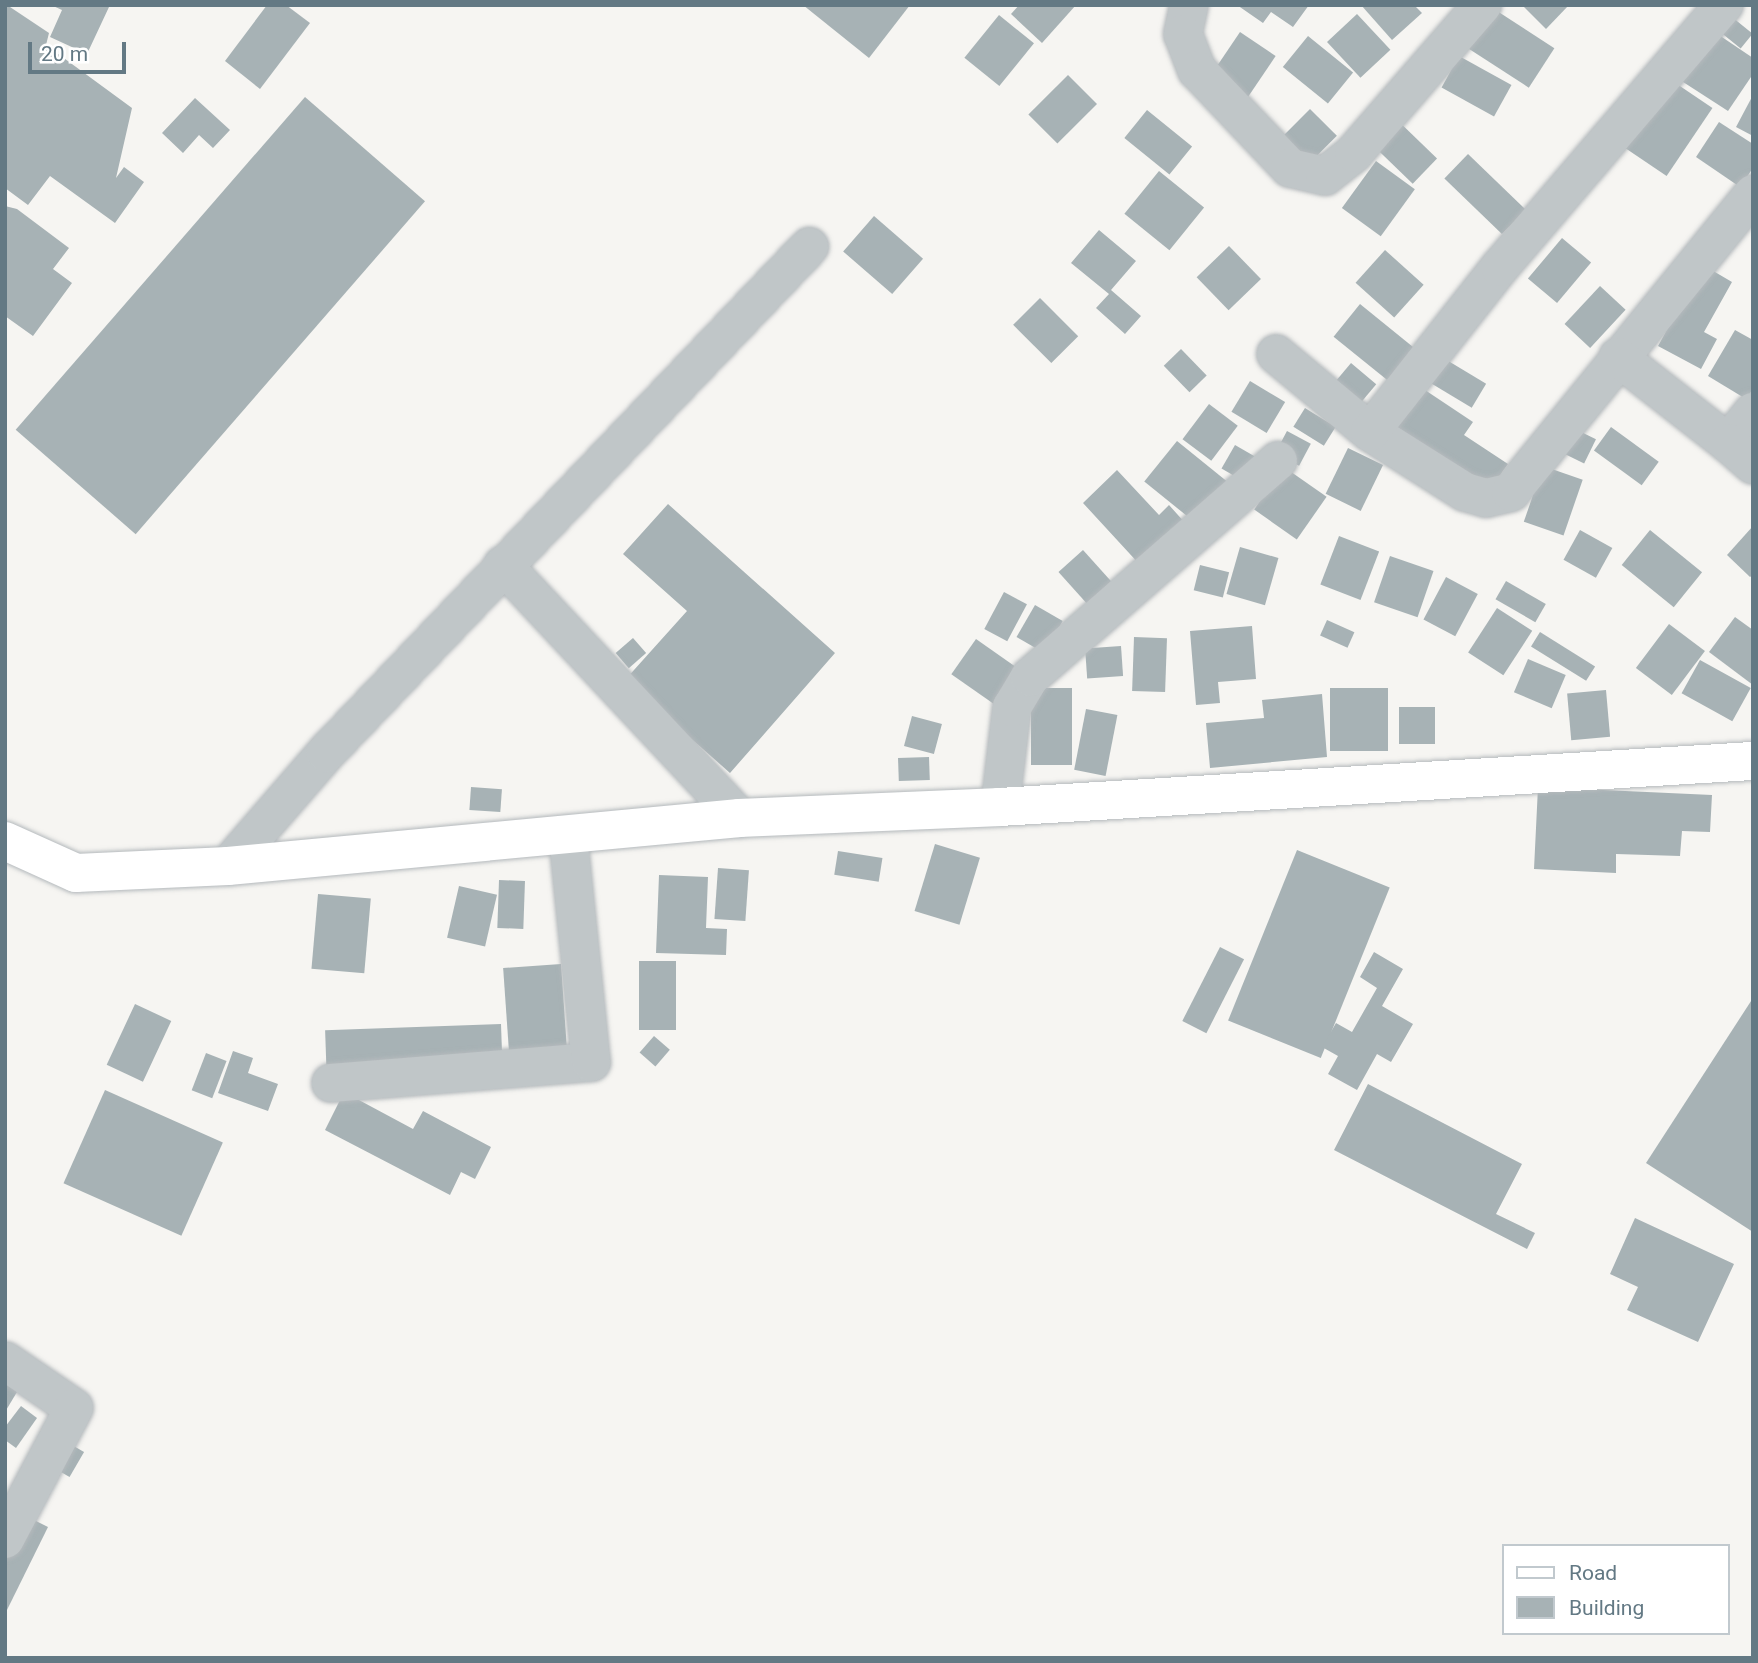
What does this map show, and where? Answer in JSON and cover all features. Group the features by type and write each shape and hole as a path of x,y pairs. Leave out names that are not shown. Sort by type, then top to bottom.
{"main road":[{"path":"5,841 76,873 228,866 740,818 1000,807 1753,761"}],"street":[{"path":"1189,5 1183,34 1197,70 1290,168 1325,176 1354,153 1482,5"},
{"path":"1370,432 1500,267 1724,5"},
{"path":"1276,355 1370,432 1465,492 1486,498 1511,492 1753,194"},
{"path":"228,866 326,753 809,247"},
{"path":"1618,357 1740,454 1753,412"},
{"path":"1000,807 1012,707 1030,677 1278,461"},
{"path":"503,565 740,818"},
{"path":"331,1083 591,1062 568,834"},
{"path":"5,1361 74,1408 5,1539"}],"building":[{"path":"7,5 49,33 46,45 132,108 116,178 124,167 144,182 115,223 50,176 28,205 5,188"},
{"path":"51,5 109,7 87,54 50,37 62,10"},
{"path":"267,5 286,5 310,23 260,89 225,61"},
{"path":"803,5 910,5 869,58"},
{"path":"1019,5 1076,5 1042,43 1011,14"},
{"path":"1237,5 1309,5 1293,27 1271,12 1263,23"},
{"path":"1361,5 1414,5 1422,13 1392,40"},
{"path":"1522,5 1569,5 1546,29"},
{"path":"1494,9 1554,48 1529,88 1468,48"},
{"path":"1727,13 1753,34 1741,49 1715,28"},
{"path":"1357,14 1390,50 1360,78 1327,42"},
{"path":"999,15 1034,43 999,86 964,58"},
{"path":"1713,31 1753,58 1753,74 1728,111 1680,80"},
{"path":"1240,32 1276,56 1247,98 1211,74"},
{"path":"1308,36 1353,73 1328,104 1283,67"},
{"path":"1459,56 1511,85 1494,117 1442,87"},
{"path":"1068,75 1097,104 1057,144 1028,115"},
{"path":"1671,80 1712,108 1667,176 1625,148"},
{"path":"1753,95 1753,136 1736,127"},
{"path":"305,97 425,201 136,534 16,430"},
{"path":"195,98 230,130 213,148 199,135 183,153 162,133"},
{"path":"1310,109 1337,136 1302,171 1275,144"},
{"path":"1147,110 1192,147 1169,174 1124,138"},
{"path":"1391,114 1437,158 1413,184 1367,139"},
{"path":"1719,122 1753,144 1753,168 1740,187 1696,157"},
{"path":"1468,154 1526,210 1502,234 1444,178"},
{"path":"1376,161 1415,189 1381,236 1342,208"},
{"path":"1159,171 1204,208 1169,250 1124,214"},
{"path":"5,206 17,209 69,248 53,269 72,283 33,336 5,316"},
{"path":"874,216 923,259 892,294 843,251"},
{"path":"1099,230 1136,261 1111,290 1141,316 1125,334 1096,308 1109,294 1071,263"},
{"path":"1562,238 1591,262 1557,303 1528,279"},
{"path":"1229,246 1261,279 1229,310 1197,277"},
{"path":"1385,250 1424,285 1394,317 1356,283"},
{"path":"1703,265 1732,282 1704,332 1717,339 1701,369 1658,346"},
{"path":"1600,286 1626,310 1590,348 1565,324"},
{"path":"1040,298 1078,336 1051,363 1013,325"},
{"path":"1360,304 1415,349 1389,381 1334,337"},
{"path":"1735,330 1753,340 1753,389 1746,399 1708,376"},
{"path":"1181,349 1207,376 1189,392 1164,366"},
{"path":"1445,359 1486,384 1472,408 1431,383"},
{"path":"1351,363 1376,384 1355,409 1330,388"},
{"path":"1250,381 1285,402 1267,433 1231,412"},
{"path":"1419,386 1473,422 1464,435 1508,464 1489,490 1393,424"},
{"path":"1209,404 1238,426 1211,461 1183,439"},
{"path":"1305,408 1336,427 1324,446 1293,427"},
{"path":"1569,426 1596,439 1584,463 1557,450"},
{"path":"1611,427 1659,462 1642,485 1594,450"},
{"path":"1287,431 1311,444 1299,466 1275,453"},
{"path":"1177,441 1230,484 1197,524 1144,481"},
{"path":"1235,445 1256,457 1242,480 1222,468"},
{"path":"1348,448 1383,465 1361,511 1326,494"},
{"path":"1543,466 1583,480 1564,535 1524,522"},
{"path":"1284,467 1327,497 1297,539 1254,510"},
{"path":"1117,470 1159,515 1169,505 1186,524 1141,566 1083,503"},
{"path":"668,504 835,653 730,773 625,680 687,611 623,554"},
{"path":"1753,526 1753,575 1750,577 1727,555"},
{"path":"1580,530 1612,548 1596,578 1564,560"},
{"path":"1650,530 1702,572 1674,607 1622,565"},
{"path":"1339,536 1379,551 1361,600 1320,585"},
{"path":"1240,547 1278,558 1265,605 1226,594"},
{"path":"1083,550 1111,581 1087,603 1058,572"},
{"path":"1390,556 1433,571 1418,617 1374,602"},
{"path":"1200,565 1229,572 1223,597 1194,590"},
{"path":"1446,577 1478,594 1455,636 1423,619"},
{"path":"1506,581 1546,604 1535,622 1496,599"},
{"path":"1004,592 1027,604 1007,641 984,629"},
{"path":"1035,605 1063,621 1044,653 1016,637"},
{"path":"1497,608 1532,631 1503,675 1468,652"},
{"path":"1735,617 1753,630 1753,685 1709,652"},
{"path":"1327,620 1354,632 1347,648 1320,636"},
{"path":"1669,624 1705,651 1672,695 1636,668"},
{"path":"1252,626 1256,679 1218,682 1220,703 1196,705 1190,631"},
{"path":"1540,632 1595,666 1586,681 1531,646"},
{"path":"1134,637 1167,638 1165,692 1132,691"},
{"path":"633,638 646,653 629,668 616,653"},
{"path":"976,639 1021,671 996,706 951,674"},
{"path":"1121,646 1123,676 1087,678 1085,649"},
{"path":"1528,659 1566,675 1552,708 1514,692"},
{"path":"1700,660 1751,688 1732,721 1682,693"},
{"path":"1031,688 1072,688 1072,765 1031,765"},
{"path":"1330,688 1388,688 1388,751 1330,751"},
{"path":"1606,690 1610,737 1571,740 1567,693"},
{"path":"1322,694 1327,757 1210,768 1206,723 1264,718 1262,700"},
{"path":"1399,707 1435,707 1435,744 1399,744"},
{"path":"1086,709 1117,715 1106,776 1074,770"},
{"path":"912,716 942,724 934,754 904,746"},
{"path":"929,757 930,780 899,781 898,758"},
{"path":"471,787 502,789 500,812 469,810"},
{"path":"1538,787 1712,795 1710,832 1682,831 1680,856 1616,854 1616,873 1534,869"},
{"path":"935,844 980,858 959,925 915,911"},
{"path":"1297,850 1390,887 1321,1058 1228,1021"},
{"path":"838,851 882,858 879,882 834,875"},
{"path":"718,868 749,870 745,921 714,919"},
{"path":"659,875 708,877 706,928 727,929 726,955 656,953"},
{"path":"499,880 525,881 523,929 497,928"},
{"path":"459,886 497,895 485,946 447,938"},
{"path":"318,894 371,899 364,973 311,969"},
{"path":"1220,947 1244,959 1206,1033 1182,1021"},
{"path":"1374,952 1403,969 1382,1006 1413,1024 1391,1062 1377,1054 1357,1090 1328,1074 1338,1056 1322,1047 1336,1023 1352,1032 1377,988 1360,977"},
{"path":"639,961 676,961 676,1030 639,1030"},
{"path":"561,964 567,1054 509,1058 503,968"},
{"path":"1753,998 1753,1232 1646,1163"},
{"path":"135,1004 171,1021 143,1082 107,1065"},
{"path":"501,1024 502,1061 326,1067 325,1030"},
{"path":"654,1036 670,1050 655,1066 640,1053"},
{"path":"233,1051 253,1058 248,1073 278,1084 268,1111 218,1093"},
{"path":"206,1053 227,1061 212,1098 192,1090"},
{"path":"1368,1084 1522,1164 1496,1214 1535,1233 1527,1249 1334,1150"},
{"path":"105,1090 223,1142 181,1236 64,1183"},
{"path":"344,1092 413,1129 423,1111 491,1147 475,1179 461,1172 450,1195 325,1130"},
{"path":"1635,1218 1734,1264 1698,1342 1627,1310 1638,1287 1610,1274"},
{"path":"5,1372 23,1382 5,1412"},
{"path":"21,1406 37,1418 16,1448 5,1440 5,1427"},
{"path":"65,1441 84,1452 70,1477 50,1466"},
{"path":"24,1515 48,1527 5,1614 5,1554"}]}
